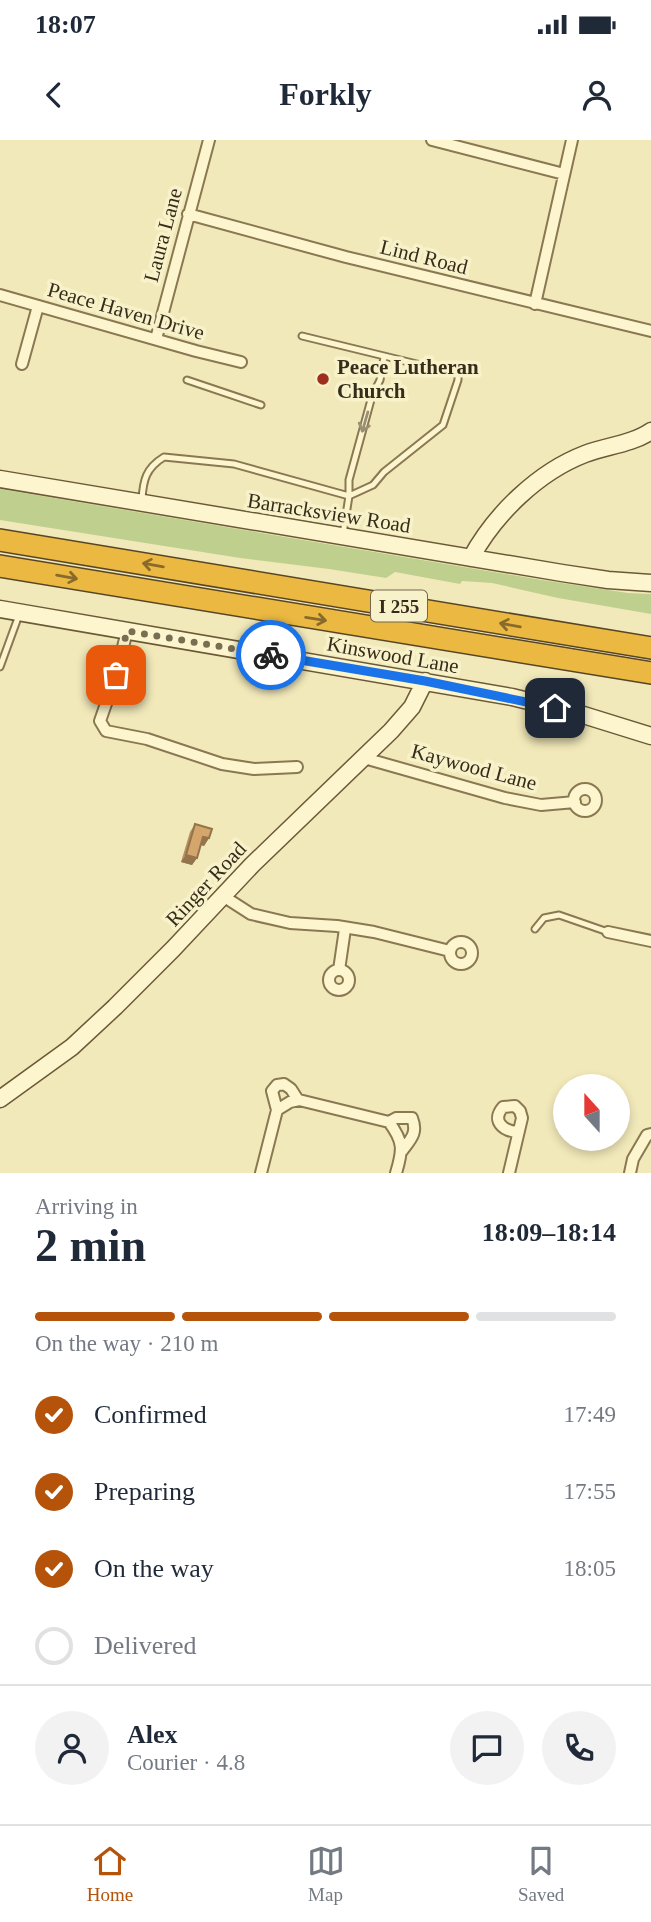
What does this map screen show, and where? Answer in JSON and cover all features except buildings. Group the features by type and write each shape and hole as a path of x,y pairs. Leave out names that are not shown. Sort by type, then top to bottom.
{"highway":[{"name":"I 255","path":"0,540 651,648"},
{"name":"I 255","path":"0,566 651,673"},
{"path":"577,636 651,633"},
{"path":"536,656 651,686"}],"street":[{"name":"Laura Lane","path":"156,339 209,140"},
{"path":"432,140 564,174"},
{"path":"535,304 572,140"},
{"name":"Lind Road","path":"188,214 346,257 651,331"},
{"name":"Peace Haven Drive","path":"0,295 241,362"},
{"path":"22,363 38,306"},
{"path":"471,558 500,516 554,470 585,454 640,438 651,431"},
{"name":"Barracksview Road","path":"0,479 608,580 651,583"},
{"name":"Kinswood Lane","path":"0,609 512,697 577,713 651,736"},
{"path":"127,631 116,675 100,721 106,731 147,739 222,764 254,769 297,767"},
{"name":"Ringer Road","path":"0,1099 50,1064 138,985 251,865 364,758 412,707 425,681"},
{"name":"Kaywood Lane","path":"364,758 505,798 541,805 575,802"},
{"path":"223,896 251,914 298,925 374,932 450,951"},
{"path":"339,971 345,929"},
{"path":"608,932 651,941"},
{"path":"261,1173 277,1110 272,1091 277,1085 284,1084 298,1100"},
{"path":"277,1110 298,1100 389,1122 397,1134 402,1151"},
{"path":"389,1122 396,1118 412,1118 415,1128 414,1136 402,1151 396,1173"},
{"path":"509,1173 518,1132"},
{"path":"630,1173 633,1159 647,1135 651,1134"}],"lane":[{"path":"142,503 147,470 164,457 234,464 349,496 373,485 384,472 443,425 458,374 302,336"},
{"path":"343,537 349,480 372,396 380,380 384,357"},
{"path":"187,380 261,405"},
{"path":"0,667 20,612"},
{"path":"535,929 544,918 559,915 608,932"}],"green space":[{"path":"0,489 542,580 651,594 651,614 492,583 462,581 460,584 395,572 386,578 0,520"}],"way so far":[{"path":"116,675 127,631 271,655"}],"place":[{"name":"Peace Lutheran Church","path":"323,379"}],"route":[{"path":"271,655 512,697 555,708"}]}
